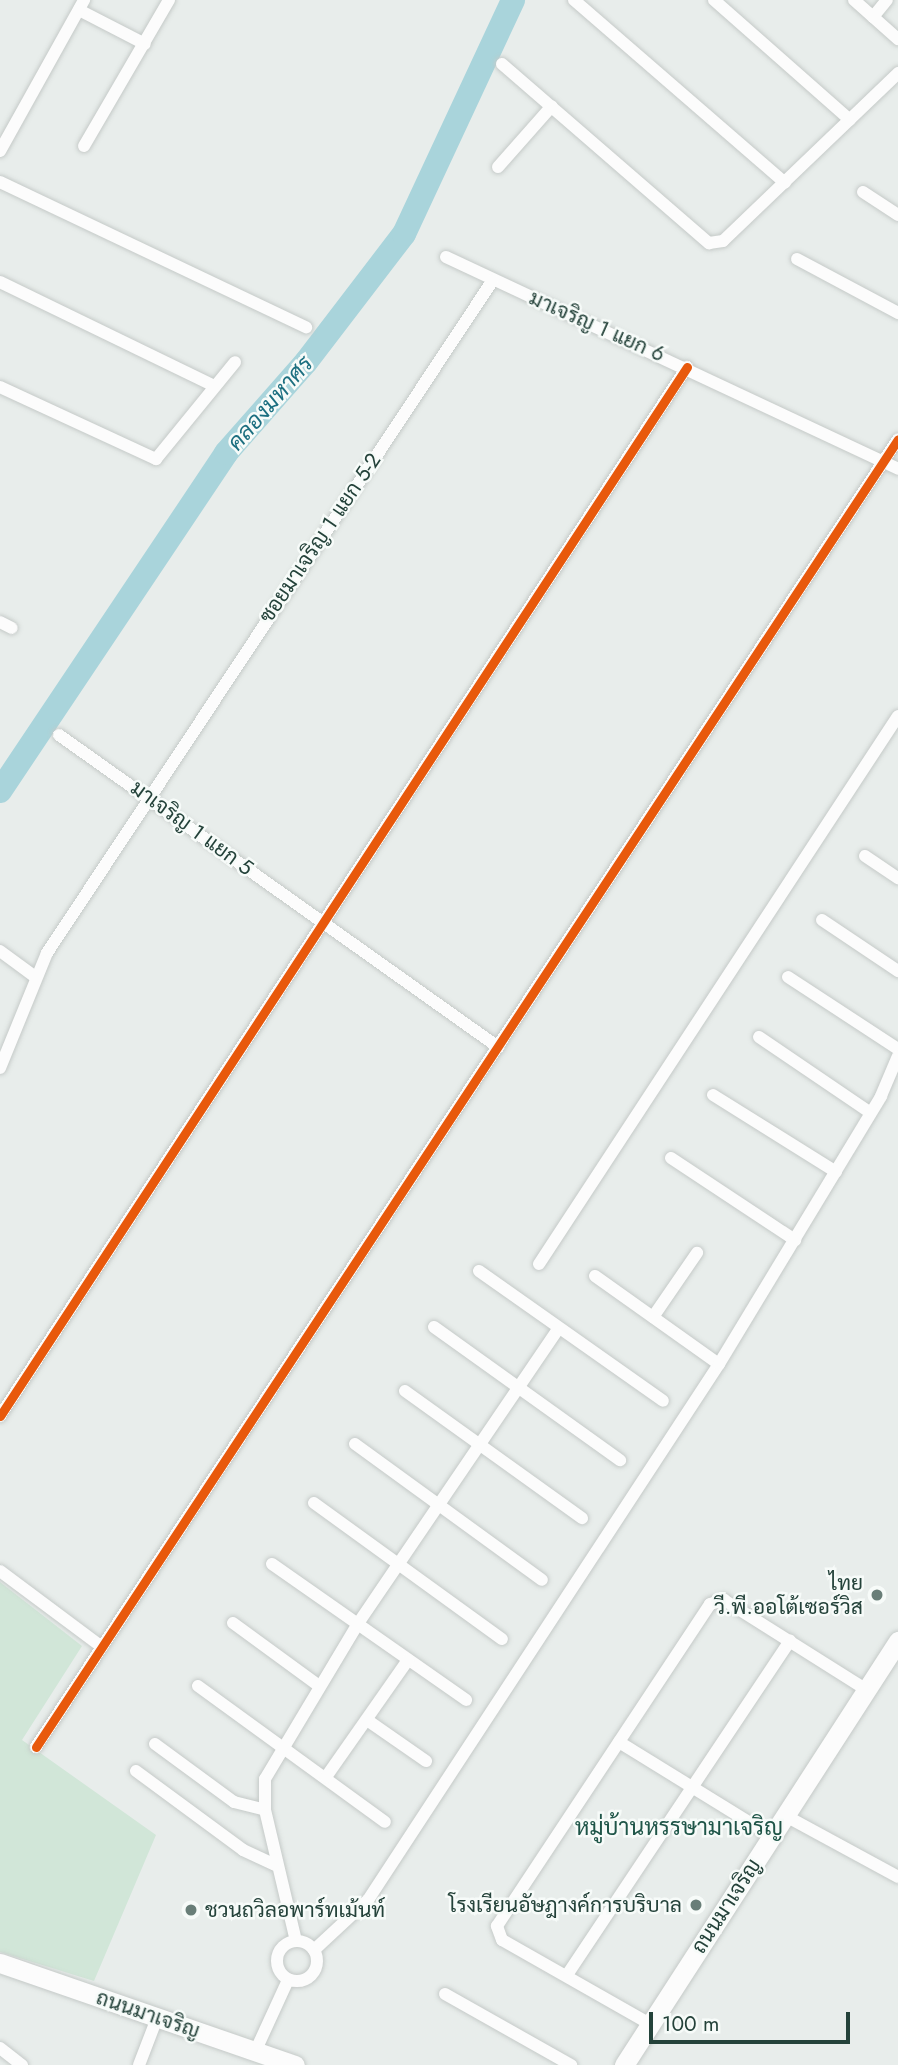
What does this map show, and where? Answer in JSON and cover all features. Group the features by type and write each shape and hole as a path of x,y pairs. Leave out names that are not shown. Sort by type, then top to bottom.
{"main road":[{"name":"ถนนมาเจริญ","path":"624,2065 898,1641"},
{"name":"ถนนมาเจริญ","path":"0,1963 295,2065"}],"street":[{"path":"84,146 169,0"},
{"path":"574,0 785,183"},
{"path":"714,0 850,120"},
{"path":"853,0 898,39"},
{"path":"873,17 887,0"},
{"path":"0,151 82,5 145,44"},
{"path":"502,64 709,243 723,241 898,73"},
{"path":"498,167 552,106"},
{"path":"0,182 306,327"},
{"path":"863,192 898,215"},
{"name":"มาเจริญ 1 แยก 6","path":"446,257 687,367 898,469"},
{"path":"797,259 898,313"},
{"name":"ซอยมาเจริญ 1 แยก 5-2","path":"0,1068 4,1039 34,976 148,797 493,280"},
{"path":"0,282 214,386"},
{"path":"0,387 156,459 235,362"},
{"path":"0,1416 687,367"},
{"path":"36,1747 898,439"},
{"path":"539,1264 898,716"},
{"name":"มาเจริญ 1 แยก 5","path":"59,735 498,1047"},
{"path":"865,856 898,878"},
{"path":"822,920 898,971"},
{"path":"0,951 34,976"},
{"path":"788,977 898,1049"},
{"path":"759,1037 871,1114"},
{"path":"289,1980 313,1975 314,1950 368,1900 719,1364 871,1114 898,1056"},
{"path":"713,1095 836,1172"},
{"path":"671,1158 795,1240"},
{"path":"653,1317 697,1253"},
{"path":"479,1271 663,1401"},
{"path":"595,1276 719,1364"},
{"path":"434,1327 620,1460"},
{"path":"314,1950 296,1941 275,1865 265,1811 265,1779 281,1745 358,1625 402,1566 516,1388 558,1329"},
{"path":"405,1391 479,1447 582,1518"},
{"path":"355,1444 439,1508 542,1580"},
{"path":"314,1503 502,1639"},
{"path":"272,1564 466,1700"},
{"path":"0,1571 102,1647"},
{"path":"650,2024 502,1940 497,1926 718,1599 867,1690"},
{"path":"233,1623 319,1686"},
{"path":"567,1975 790,1641"},
{"path":"326,1777 408,1660"},
{"path":"198,1686 385,1822"},
{"path":"367,1720 426,1761"},
{"path":"619,1742 771,1836"},
{"path":"155,1744 234,1802 265,1811"},
{"path":"136,1771 243,1850 275,1865"},
{"path":"784,1815 898,1877"},
{"path":"289,1980 277,1957 296,1941"},
{"path":"255,2052 289,1980"},
{"path":"444,1994 571,2065"},
{"path":"139,2065 157,2018"},
{"path":"0,2048 22,2065"}],"green space":[{"path":"0,1582 82,1646 22,1740 156,1835 94,1981 0,1952"}],"waterway":[{"name":"คลองมหาศร","path":"0,791 226,453 306,362 404,234 513,0"}],"cycle path":[{"path":"0,1416 687,367"},
{"path":"36,1747 898,439"}],"place":[{"name":"ไทย วี.พี.ออโต้เซอร์วิส","path":"877,1595"},
{"name":"โรงเรียนอัษฎางค์การบริบาล","path":"696,1905"},
{"name":"ชวนถวิลอพาร์ทเม้นท์","path":"191,1910"}],"district":[{"name":"หมู่บ้านหรรษามาเจริญ","path":"679,1827"}]}
